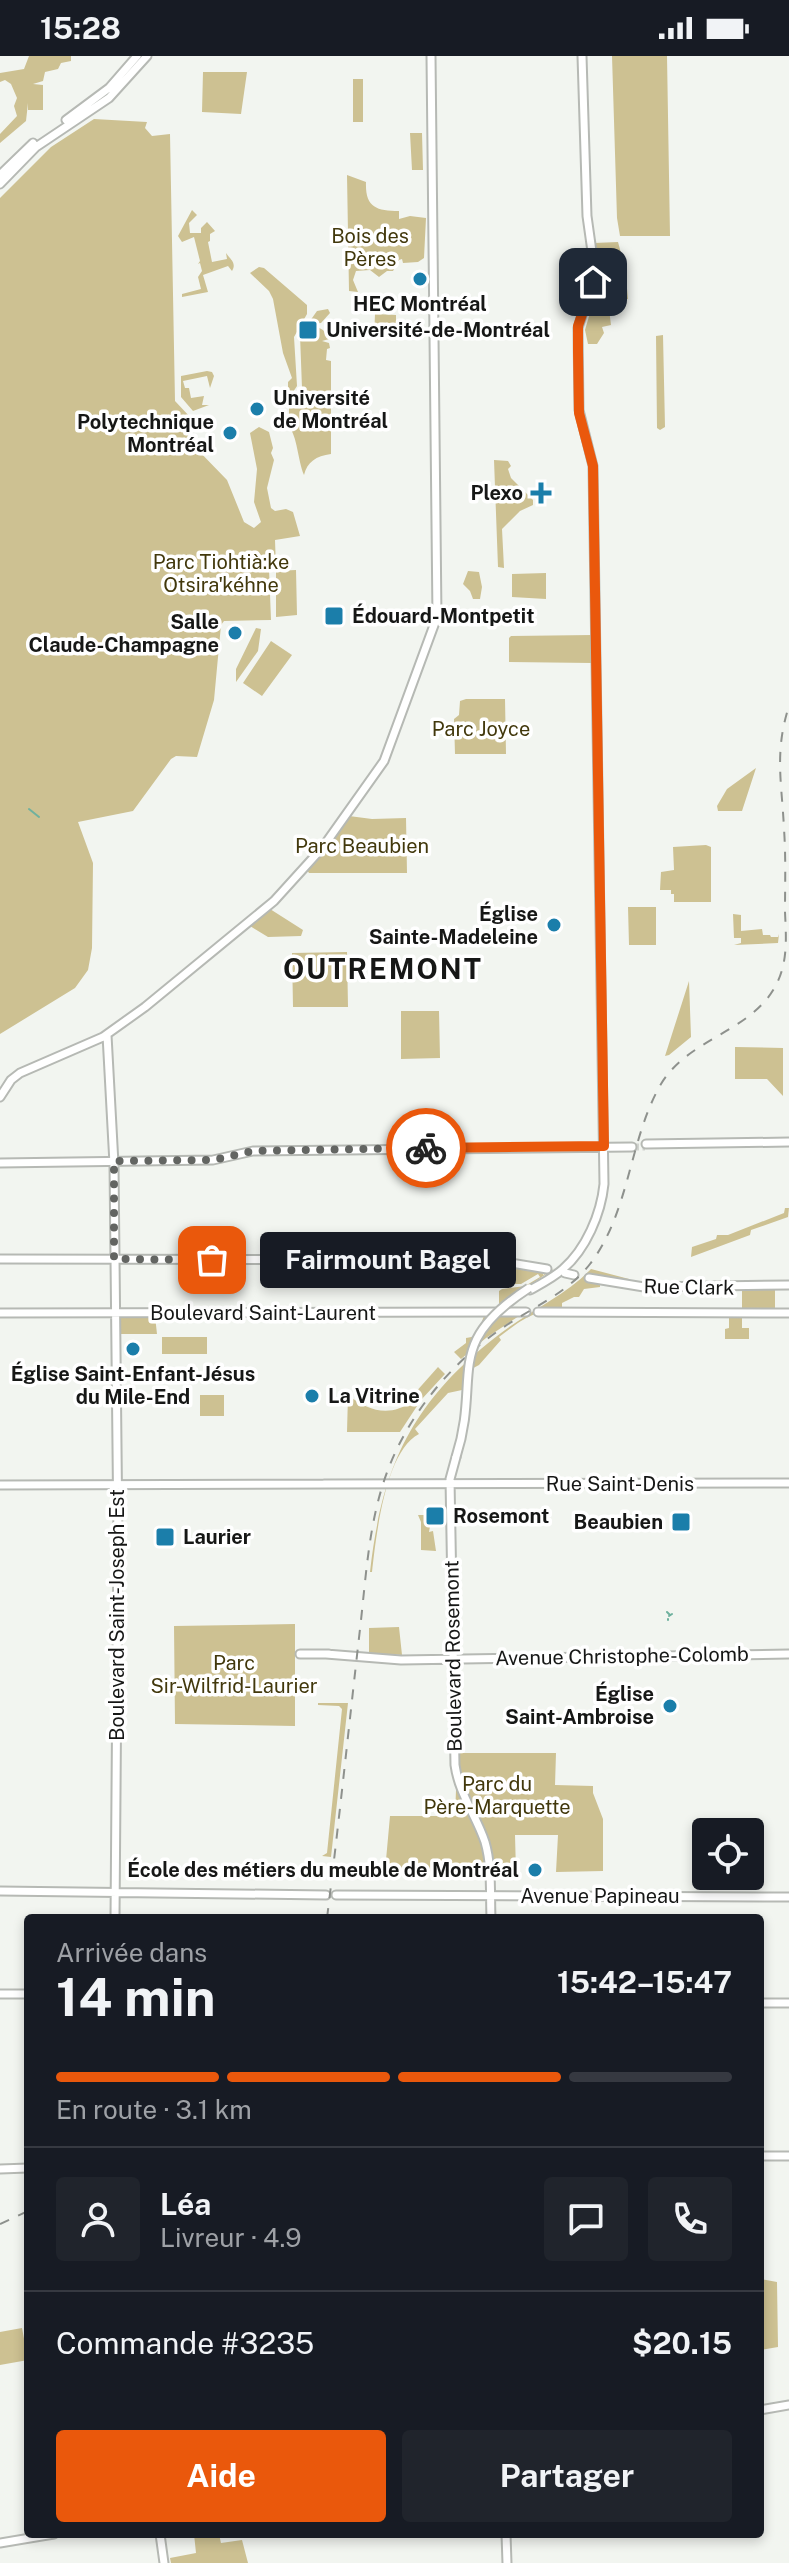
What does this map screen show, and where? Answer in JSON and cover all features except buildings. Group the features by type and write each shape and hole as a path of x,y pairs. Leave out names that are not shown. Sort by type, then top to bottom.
{"main road":[{"path":"0,175 34,143 103,94 137,56"},
{"path":"0,184 36,147 109,98 147,56"},
{"path":"0,1097 14,1077 107,1035 268,907 323,847 386,759 437,617 431,56"},
{"path":"582,56 587,216 595,273 578,326 579,410 593,466 604,1146"},
{"name":"Boulevard Saint-Joseph Est","path":"107,1035 112,1161 116,1486 113,1914"},
{"path":"645,1146 789,1144"},
{"name":"Boulevard Rosemont","path":"491,1914 485,1842 464,1799 456,1773 452,1484 467,1424 470,1369 476,1346 496,1315 570,1262 590,1231 602,1200 604,1146"},
{"path":"0,1163 213,1160 253,1151 632,1146"},
{"path":"0,1259 504,1260 547,1269"},
{"path":"565,1273 574,1275"},
{"name":"Rue Clark","path":"589,1278 644,1287 789,1285"},
{"name":"Boulevard Saint-Laurent","path":"0,1313 526,1312"},
{"path":"538,1312 789,1313"},
{"name":"Rue Saint-Denis","path":"0,1485 789,1483"},
{"name":"Avenue Christophe-Colomb","path":"300,1654 406,1659 789,1654"},
{"path":"0,1891 327,1894"},
{"name":"Avenue Papineau","path":"336,1894 789,1897"},
{"path":"0,1994 24,1994"},
{"path":"764,2003 789,2003"},
{"path":"764,2156 789,2156"},
{"path":"0,2169 24,2168"},
{"path":"764,2409 789,2405"},
{"path":"0,2541 24,2535"},
{"path":"0,2541 24,2538"},
{"path":"163,2538 166,2563"},
{"path":"508,2538 508,2563"}],"green space":[{"path":"29,56 71,56 71,61 45,72 43,81 33,84 43,85 43,110 28,110 28,103 26,121 0,143 0,134 17,116 14,106 17,98 11,84 5,80 0,82 0,73 24,69"},
{"path":"612,56 667,56 670,236 620,236"},
{"path":"203,72 247,72 241,114 202,112"},
{"path":"353,79 363,79 363,122 353,122"},
{"name":"Parc Tiohtià:ke Otsira'kéhne","path":"94,119 147,122 145,128 152,136 170,134 175,401 191,418 193,445 227,480 244,522 254,528 261,522 254,502 257,469 250,433 259,427 269,432 274,460 267,488 271,508 293,512 300,536 275,540 276,568 269,569 271,620 224,621 221,625 214,700 197,757 176,756 171,759 133,811 78,822 93,863 92,948 88,970 75,988 0,1034 0,198 51,147"},
{"path":"410,133 422,133 423,170 412,170"},
{"name":"Bois des Pères","path":"347,175 366,182 368,197 374,206 399,211 399,219 410,216 426,218 424,258 418,262 403,263 402,259 399,260 393,271 379,277 370,270 356,271 353,280 358,292 349,291"},
{"path":"192,210 197,215 189,223 190,233 201,233 207,222 215,231 210,234 208,242 212,262 227,259 226,253 234,266 232,271 228,266 203,275 208,292 182,297 182,294 201,289 198,277 202,271 194,237 182,242 178,236"},
{"path":"618,242 625,268 628,299 608,301 611,325 602,327 604,333 597,344 588,344 585,330 592,306 588,304 596,284 594,243"},
{"path":"259,267 307,305 307,314 294,337 297,386 293,392 288,390 288,382 292,378 283,353 273,299 250,273"},
{"path":"328,309 330,313 321,323 312,324 323,330 329,339 322,341 329,343 330,348 327,349 326,360 331,361 331,454 313,460 304,475 289,427 289,401 299,395 302,388 300,335 317,311"},
{"path":"375,314 396,315 396,326 388,326 386,339 374,340"},
{"path":"663,335 665,427 660,430 657,428 656,336"},
{"path":"207,371 214,376 210,388 207,376 183,381 185,388 189,388 191,398 204,396 202,405 209,405 193,411 181,397 181,376"},
{"path":"494,460 508,461 511,478 533,500 533,505 520,511 502,529 504,568 498,567"},
{"path":"296,570 297,615 276,617 276,571"},
{"path":"468,571 479,572 482,587 480,599 473,599 463,584"},
{"path":"546,573 546,599 512,597 512,574"},
{"path":"256,628 261,629 258,651 236,682 236,669"},
{"path":"592,635 592,663 509,662 511,636"},
{"path":"271,641 292,655 262,696 243,683"},
{"name":"Parc Joyce","path":"505,699 506,754 455,754 454,719 459,715 460,701"},
{"path":"756,768 742,811 718,811 717,806 727,789"},
{"name":"Parc Beaubien","path":"349,816 406,818 407,873 309,873 307,870"},
{"path":"673,847 711,847 711,902 674,902 671,890 660,890 661,872 674,870"},
{"path":"628,907 656,907 656,945 629,945"},
{"path":"270,909 303,930 301,936 268,937 250,926"},
{"path":"733,914 741,915 741,931 762,929 763,935 778,937 779,934 778,943 734,945 741,943 741,938 734,938"},
{"path":"347,952 348,1007 293,1007 292,953"},
{"path":"689,981 691,1037 665,1056"},
{"path":"401,1011 439,1011 440,1058 401,1059"},
{"path":"735,1047 783,1048 783,1096 767,1079 735,1079"},
{"path":"785,1208 789,1208 788,1217 691,1257 692,1247 716,1239 717,1235 728,1235 784,1213"},
{"path":"502,1263 543,1272 543,1275 555,1268 499,1306 499,1291 525,1286 540,1277 538,1274 521,1284 504,1284"},
{"path":"591,1269 629,1279 628,1283 600,1283 600,1287 584,1289 579,1297 562,1303 562,1309 536,1314 499,1337 501,1340 479,1365 464,1373 462,1390 448,1393 415,1429 419,1434 407,1443 392,1472 407,1437 424,1409 471,1358 501,1333 570,1287"},
{"path":"742,1290 775,1290 775,1309 742,1309"},
{"path":"118,1316 155,1316 157,1334 118,1334"},
{"path":"484,1316 519,1316 461,1359 454,1352 466,1343 466,1338 478,1333"},
{"path":"729,1316 742,1317 742,1328 749,1328 749,1339 725,1339"},
{"path":"162,1337 207,1337 207,1354 162,1354"},
{"path":"438,1367 445,1374 421,1400 400,1432 347,1432 348,1395 372,1409 397,1409 413,1401 414,1394"},
{"path":"200,1395 224,1395 224,1416 200,1416"},
{"path":"387,1488 372,1572 370,1572 383,1498"},
{"path":"418,1515 427,1515 435,1521 431,1521 429,1532 433,1531 436,1551 421,1550"},
{"name":"Parc Sir-Wilfrid-Laurier","path":"295,1624 295,1726 175,1724 174,1626"},
{"path":"399,1627 402,1655 369,1653 369,1628"},
{"path":"318,1703 348,1703 331,1857 322,1856 327,1853 342,1709"},
{"name":"Parc du Père-Marquette","path":"459,1753 556,1753 555,1785 593,1786 603,1819 603,1871 556,1872 558,1835 515,1835 516,1872 385,1871 390,1816 455,1816 460,1776"},
{"path":"764,2280 777,2282 778,2347 764,2349"},
{"path":"22,2328 24,2361 0,2365 0,2332"},
{"path":"194,2538 220,2538 221,2543 242,2540 248,2563 171,2563 170,2558 196,2553"}],"waterway":[{"path":"29,809 39,817"},
{"path":"667,1612 670,1615"}],"tunnel":[{"path":"632,1147 645,1147"}],"railway":[{"path":"327,1914 367,1562 374,1517 386,1474 405,1433 444,1379 494,1334 564,1289 590,1264 613,1222 642,1128 661,1084 688,1055 754,1012 768,998 778,981 786,938 780,753 789,706"},
{"path":"0,2224 24,2213"}],"way so far":[{"path":"212,1260 114,1259 114,1161 213,1160 246,1151 426,1148"}],"place":[{"name":"HEC Montréal","path":"420,279"},
{"name":"Université-de-Montréal","path":"308,330"},
{"name":"Université de Montréal","path":"257,409"},
{"name":"Polytechnique Montréal","path":"230,433"},
{"name":"Plexo","path":"541,493"},
{"name":"Édouard-Montpetit","path":"334,616"},
{"name":"Salle Claude-Champagne","path":"235,633"},
{"name":"Église Sainte-Madeleine","path":"554,925"},
{"name":"Fairmount Bagel","path":"212,1260"},
{"name":"Église Saint-Enfant-Jésus du Mile-End","path":"133,1349"},
{"name":"La Vitrine","path":"312,1396"},
{"name":"Rosemont","path":"435,1516"},
{"name":"Beaubien","path":"681,1522"},
{"name":"Laurier","path":"165,1537"},
{"name":"Église Saint-Ambroise","path":"670,1706"},
{"name":"École des métiers du meuble de Montréal","path":"535,1870"}],"district":[{"name":"OUTREMONT","path":"383,968"}],"route":[{"path":"426,1148 604,1146 593,466 580,417 578,383 578,326 593,282"}]}
